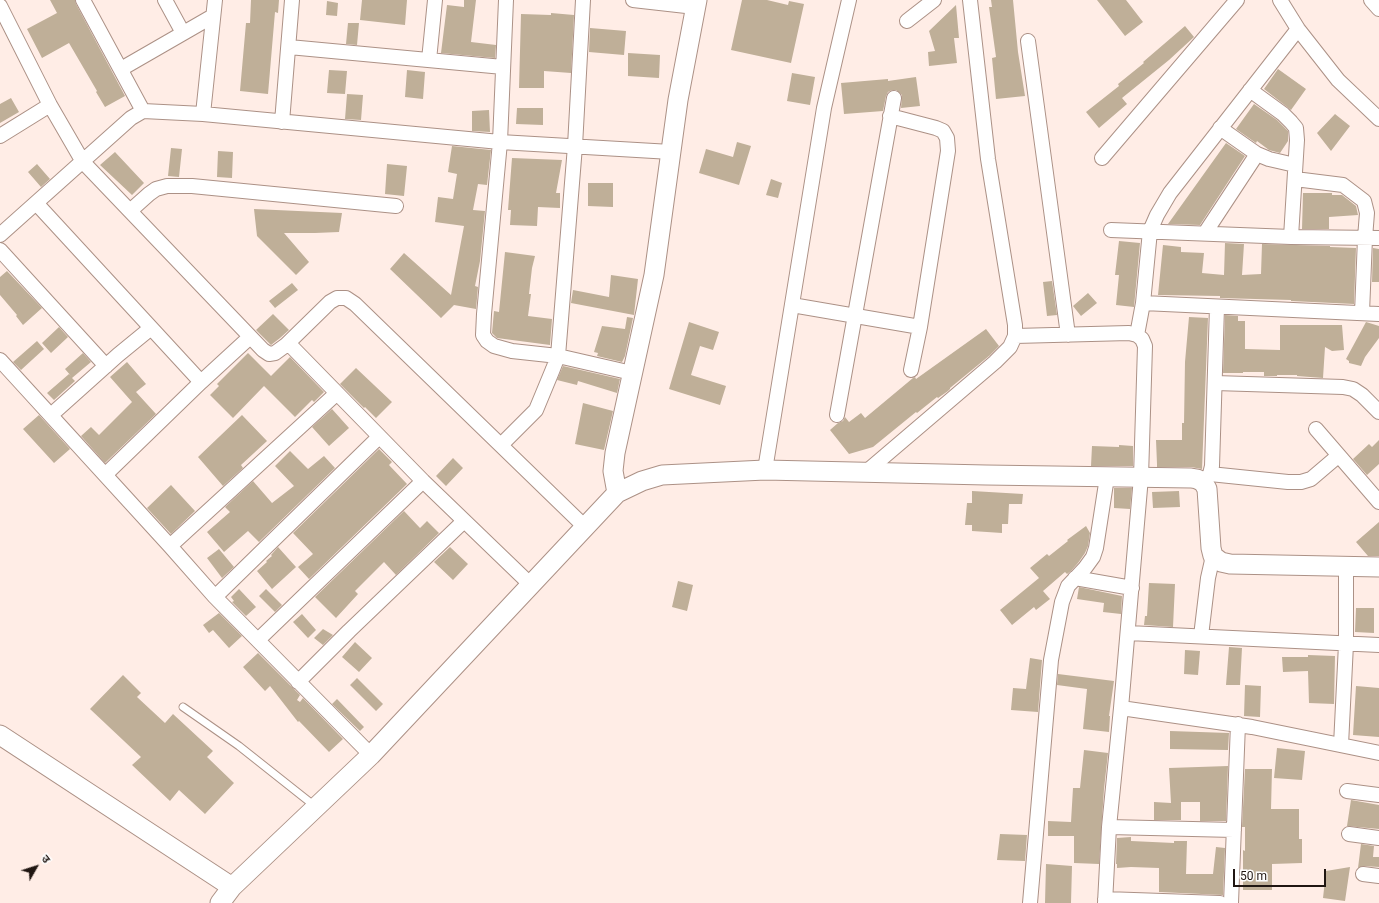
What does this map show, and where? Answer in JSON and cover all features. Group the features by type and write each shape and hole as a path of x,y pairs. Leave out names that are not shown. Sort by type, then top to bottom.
{"street":[{"path":"83,0 143,111"},
{"path":"165,0 183,33"},
{"path":"203,114 215,0"},
{"path":"282,122 292,0"},
{"path":"429,60 435,0"},
{"path":"506,0 500,142 483,335 487,341 494,346 512,351 558,356 632,373"},
{"path":"501,445 536,410 558,356 575,146 584,0"},
{"path":"617,493 613,472 615,453 654,275 678,100 696,3 633,0"},
{"path":"765,470 824,108 848,0"},
{"path":"907,21 934,0"},
{"path":"866,472 995,362 1010,347 1015,336 1015,325 988,159 970,0"},
{"path":"1102,158 1237,0"},
{"path":"1280,0 1298,29 1338,80 1379,119"},
{"path":"1370,0 1379,9"},
{"path":"0,7 50,105 83,162 263,350 270,354 275,353 286,345 330,302 337,298 346,298 355,304 585,527"},
{"path":"120,69 213,16"},
{"path":"1137,335 1143,303 1150,231 1157,215 1170,193 1298,29"},
{"path":"1028,41 1068,335"},
{"path":"289,47 503,66"},
{"path":"1250,90 1292,122 1296,128 1297,140 1291,237"},
{"path":"837,415 894,98"},
{"path":"0,136 50,105"},
{"path":"0,235 131,118 143,111 203,114 500,142 671,152"},
{"path":"890,116 943,131 947,138 948,150 920,327 911,370"},
{"path":"1220,128 1257,154 1295,172 1344,186 1364,201 1367,214 1362,313"},
{"path":"1205,234 1257,154"},
{"path":"130,211 149,194 167,186 192,186 396,206"},
{"path":"36,203 201,382"},
{"path":"1111,230 1291,237 1379,238"},
{"path":"0,250 106,366"},
{"path":"1143,303 1379,314"},
{"path":"792,305 920,327"},
{"path":"1201,636 1208,578 1213,556 1211,548 1206,478 1212,466 1217,307"},
{"path":"51,415 106,366 152,328"},
{"path":"1015,336 1129,333 1137,335 1142,339 1145,346 1141,477 1128,633 1109,828 1105,901 1220,903"},
{"path":"104,474 250,337"},
{"path":"286,345 292,347 423,481 531,585"},
{"path":"0,360 215,597 371,755"},
{"path":"1215,383 1343,387 1353,389 1362,395 1379,412"},
{"path":"170,546 337,393"},
{"path":"1316,430 1379,502"},
{"path":"215,597 380,437"},
{"path":"220,903 232,887 371,755 617,493 642,481 662,475 765,470 1206,478 1301,482 1311,479 1338,456"},
{"path":"1030,903 1051,660 1062,602 1068,586 1089,562 1096,548 1107,477"},
{"path":"258,640 423,481"},
{"path":"298,682 464,521"},
{"path":"1213,556 1221,562 1230,564 1379,567"},
{"path":"1341,745 1346,644 1346,566"},
{"path":"1075,578 1132,588"},
{"path":"1128,633 1379,645"},
{"path":"1121,708 1238,724 1379,753"},
{"path":"1230,903 1238,724"},
{"path":"0,735 232,887"},
{"path":"1347,791 1379,795"},
{"path":"1109,828 1234,830"},
{"path":"1349,834 1379,838"},
{"path":"1363,874 1379,876"}],"lane":[{"path":"183,707 239,746 316,808"}],"building":[{"path":"50,0 75,0 125,96 105,107 69,43 42,58 27,29 57,13"},
{"path":"251,0 279,0 278,13 275,12 268,94 240,91 246,23 250,23"},
{"path":"362,0 407,0 405,25 360,20"},
{"path":"464,0 476,0 471,42 496,45 495,58 441,53 447,5 464,7"},
{"path":"742,0 767,0 788,5 789,1 804,4 791,63 731,50"},
{"path":"991,0 1013,0 1018,52 1025,96 996,99 992,58 996,57 989,7 992,7"},
{"path":"1097,0 1126,0 1143,22 1125,36"},
{"path":"327,1 338,3 337,16 326,15"},
{"path":"956,5 959,38 954,38 957,63 929,66 928,52 935,51 929,31"},
{"path":"551,13 574,15 571,73 544,71 544,88 519,88 521,14 551,15"},
{"path":"348,23 359,23 357,45 346,44"},
{"path":"1185,26 1194,37 1169,60 1122,98 1127,104 1099,128 1086,112 1119,86 1118,84"},
{"path":"590,28 626,31 624,55 589,52"},
{"path":"628,53 660,55 659,78 628,76"},
{"path":"1278,69 1306,89 1291,110 1264,89"},
{"path":"329,70 347,71 345,94 327,93"},
{"path":"407,70 425,72 423,99 405,97"},
{"path":"792,73 815,77 810,105 787,101"},
{"path":"916,77 920,106 901,108 902,95 896,90 892,90 888,92 886,96 883,111 844,114 841,83 888,79 888,81"},
{"path":"347,94 363,95 361,120 345,119"},
{"path":"11,98 19,112 0,123 0,104"},
{"path":"1254,104 1277,120 1288,131 1288,141 1280,153 1269,150 1257,141 1256,143 1236,129"},
{"path":"517,108 543,108 543,125 516,124"},
{"path":"489,110 490,132 472,131 472,111"},
{"path":"1335,114 1350,126 1331,151 1317,133"},
{"path":"737,142 751,146 739,185 699,173 706,149 733,157"},
{"path":"1226,143 1245,156 1200,225 1168,224"},
{"path":"452,146 491,150 487,185 478,184 473,210 485,211 480,261 475,286 478,287 476,309 454,305 441,318 390,269 404,253 451,295 464,226 435,222 438,197 453,199 457,174 448,172"},
{"path":"171,148 182,149 179,177 168,176"},
{"path":"218,151 233,152 232,178 217,177"},
{"path":"115,152 144,183 132,195 100,165"},
{"path":"512,158 562,160 556,193 560,193 560,208 538,207 537,226 510,225 511,210 508,210"},
{"path":"37,164 50,179 41,187 28,172"},
{"path":"387,164 407,166 404,196 385,194"},
{"path":"771,179 782,183 778,198 766,195"},
{"path":"588,183 613,183 613,207 588,206"},
{"path":"1303,193 1332,193 1332,195 1342,195 1356,206 1358,215 1329,217 1329,229 1302,229"},
{"path":"254,209 342,213 339,232 284,233 309,262 296,275 257,236"},
{"path":"1119,241 1140,243 1134,307 1116,305 1119,275 1115,275"},
{"path":"1225,243 1244,244 1242,275 1261,274 1262,244 1356,248 1354,304 1220,298 1220,296 1158,295 1163,245 1181,247 1181,252 1204,253 1202,273 1224,275"},
{"path":"1373,248 1379,249 1379,282 1372,282"},
{"path":"505,252 535,256 532,268 528,316 552,319 550,345 497,338 492,333 494,311 499,312"},
{"path":"7,271 42,308 23,325 16,316 17,315 0,295 0,277"},
{"path":"611,275 638,279 634,315 571,303 573,290 609,297"},
{"path":"1052,281 1057,315 1047,316 1043,282"},
{"path":"292,283 298,290 275,308 269,301"},
{"path":"1088,293 1097,303 1081,316 1073,306"},
{"path":"273,314 289,330 271,345 256,330"},
{"path":"1225,315 1238,316 1238,321 1245,321 1245,349 1280,350 1280,325 1342,325 1344,350 1332,351 1325,347 1323,378 1297,375 1264,376 1264,372 1223,373"},
{"path":"627,317 633,318 625,356 622,362 597,356 598,353 594,352 602,326 625,329"},
{"path":"1189,317 1208,318 1202,469 1191,467 1157,467 1156,440 1182,440 1182,423 1184,423 1185,362"},
{"path":"689,322 719,332 713,350 700,346 691,375 726,386 720,405 669,389"},
{"path":"1366,322 1379,326 1379,338 1365,357 1361,366 1349,363 1346,359"},
{"path":"59,327 68,337 51,353 42,343"},
{"path":"986,329 999,346 948,391 938,398 937,397 917,413 916,412 873,447 849,454 830,430 838,423 843,421 845,417 849,422 861,413 865,418 913,378 915,377 916,379"},
{"path":"37,341 44,349 21,370 13,362"},
{"path":"83,353 91,362 72,378 75,381 54,400 47,393 69,374 71,376 65,369"},
{"path":"248,353 271,376 290,357 324,392 314,402 312,400 295,417 264,386 233,418 210,395 219,386 217,384"},
{"path":"127,362 146,384 136,392 156,414 105,463 81,436 91,427 99,435 132,402 110,377"},
{"path":"563,366 620,379 617,393 578,381 577,385 557,380"},
{"path":"356,368 392,402 376,418 340,384"},
{"path":"583,403 613,411 604,450 575,444"},
{"path":"332,409 349,428 329,446 312,427"},
{"path":"39,415 70,449 54,463 23,429"},
{"path":"242,415 267,441 241,465 243,468 223,486 198,457"},
{"path":"1379,440 1379,464 1367,475 1353,459 1369,444 1372,447"},
{"path":"1119,445 1133,446 1133,466 1091,466 1092,446 1119,447"},
{"path":"379,449 392,462 389,465 407,484 309,579 298,567 313,554 293,533"},
{"path":"290,451 308,469 324,456 335,468 259,542 248,531 224,552 207,532 230,512 225,507 253,481 272,503 294,486 275,466"},
{"path":"453,458 463,468 446,486 436,476"},
{"path":"171,485 195,511 171,534 147,508"},
{"path":"1114,488 1132,488 1130,509 1114,508"},
{"path":"972,491 1023,494 1022,504 1009,504 1008,524 1002,524 1002,533 972,531 972,525 965,525 967,503 972,503"},
{"path":"1179,491 1180,507 1153,508 1152,492"},
{"path":"404,511 420,528 427,521 439,533 396,575 384,562 355,591 358,594 336,618 315,597"},
{"path":"1379,522 1379,556 1368,556 1356,542"},
{"path":"1086,526 1090,533 1088,546 1078,563 1071,571 1067,574 1065,572 1043,591 1050,599 1036,610 1034,607 1012,625 1000,610 1039,578 1030,568 1047,554 1049,556"},
{"path":"278,547 296,567 272,589 257,571 267,562 266,561 272,556 271,555"},
{"path":"450,547 468,564 453,580 434,562"},
{"path":"219,549 234,567 222,578 207,558"},
{"path":"678,581 693,585 687,611 672,607"},
{"path":"1149,583 1175,584 1173,627 1144,625 1145,616 1147,616"},
{"path":"1079,587 1122,596 1121,614 1103,612 1104,603 1077,599"},
{"path":"239,589 256,607 246,616 232,602 234,601 231,597"},
{"path":"266,589 282,605 275,612 259,596"},
{"path":"1356,608 1374,608 1374,633 1355,632"},
{"path":"219,613 242,636 229,648 213,630 209,633 203,625"},
{"path":"302,614 316,630 308,638 293,622"},
{"path":"323,629 333,635 323,645 314,638"},
{"path":"355,642 372,658 359,672 342,657"},
{"path":"1229,647 1242,648 1240,685 1226,685"},
{"path":"1185,650 1200,651 1198,675 1184,674"},
{"path":"258,653 300,695 297,700 300,702 303,698 343,739 329,752 299,721 298,722 270,686 265,691 243,667"},
{"path":"1308,655 1335,656 1334,704 1309,703 1308,671 1283,672 1282,657 1308,657"},
{"path":"1030,658 1042,660 1038,712 1011,710 1013,688 1026,689"},
{"path":"1058,674 1114,681 1109,716 1109,732 1083,729 1087,689 1057,685"},
{"path":"123,675 141,693 137,697 165,723 173,714 213,751 207,757 234,783 205,814 179,790 170,801 132,765 141,757 90,709"},
{"path":"357,678 383,704 376,711 350,685"},
{"path":"1245,685 1261,686 1260,717 1244,716"},
{"path":"1356,686 1379,688 1379,737 1353,735"},
{"path":"337,699 364,727 360,731 332,704"},
{"path":"1170,731 1229,733 1228,750 1170,749"},
{"path":"1277,748 1305,751 1302,780 1274,778"},
{"path":"1084,750 1108,753 1099,864 1074,863 1074,836 1048,836 1048,821 1071,822 1073,788 1080,788"},
{"path":"1228,766 1226,821 1200,821 1200,802 1181,802 1181,820 1154,820 1154,802 1171,803 1169,768"},
{"path":"1245,769 1272,769 1271,809 1299,809 1299,839 1302,839 1302,863 1272,864 1272,890 1243,890 1243,850 1245,851 1245,827 1242,827"},
{"path":"1351,800 1379,805 1379,829 1347,826"},
{"path":"1000,834 1027,835 1025,861 997,860"},
{"path":"1131,837 1131,841 1174,843 1174,841 1187,841 1186,874 1213,874 1216,847 1225,848 1223,895 1159,892 1159,868 1117,868 1117,838"},
{"path":"1361,844 1374,846 1373,857 1379,857 1379,867 1364,866 1358,868"},
{"path":"1046,864 1072,866 1071,903 1045,903"},
{"path":"1350,867 1345,901 1323,898 1326,871"}]}
